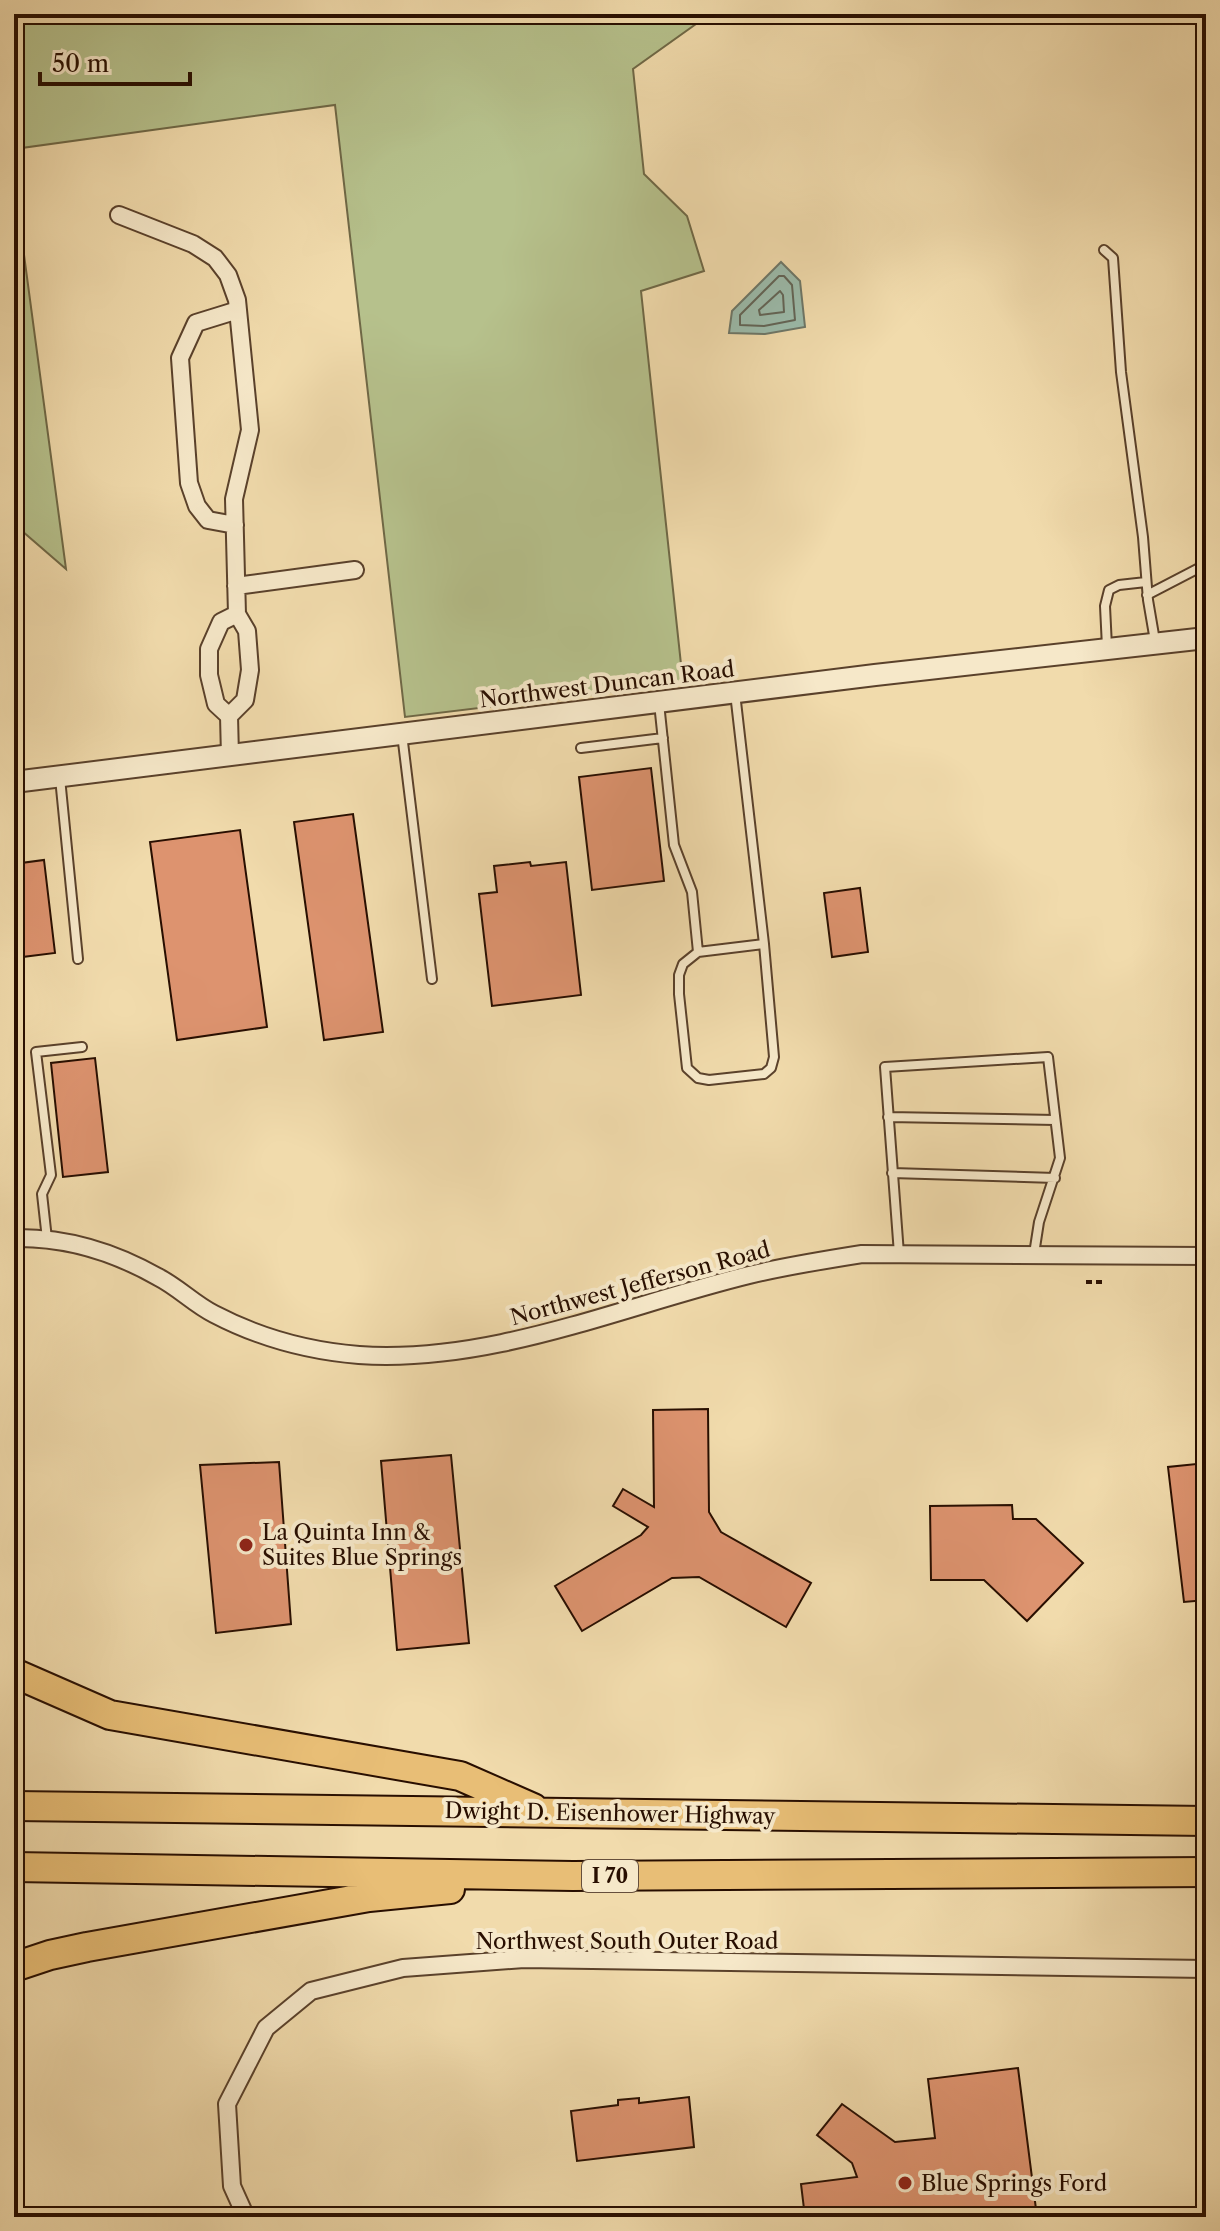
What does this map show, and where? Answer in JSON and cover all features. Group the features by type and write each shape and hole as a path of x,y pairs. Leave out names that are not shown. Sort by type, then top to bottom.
{"highway":[{"path":"14,1673 110,1715 460,1776 544,1813"},
{"name":"Dwight D. Eisenhower Highway","path":"14,1806 1206,1821"},
{"name":"I 70","path":"14,1867 573,1876 1206,1872"},
{"path":"14,1967 87,1947 369,1897 573,1876"}],"street":[{"path":"119,215 193,244 215,258 228,275 238,310 250,430 234,499 236,586 237,614 247,631 250,670 245,700 229,716"},
{"path":"235,525 208,520 197,506 189,483 180,358 196,323 238,310"},
{"path":"236,586 355,570"},
{"path":"230,756 229,716 216,704 209,675 209,649 221,622 237,614"},
{"name":"Northwest Duncan Road","path":"14,782 735,692 1206,638"},
{"name":"Northwest Jefferson Road","path":"14,1238 71,1242 116,1257 160,1277 213,1313 258,1333 306,1348 360,1355 420,1354 494,1344 563,1330 747,1275 862,1254 1206,1256"},
{"name":"Northwest South Outer Road","path":"246,2217 232,2186 227,2104 266,2028 311,1991 403,1968 524,1959 1206,1969"}],"lane":[{"path":"1104,250 1113,258 1121,372 1155,642"},
{"path":"1147,595 1206,567"},
{"path":"1107,648 1105,606 1109,590 1119,585 1146,582"},
{"path":"735,692 764,944 775,1048 771,1068 764,1074 709,1080 698,1078 687,1068 679,994 679,975 683,964 698,952 764,944"},
{"path":"659,702 674,845 692,892 698,952"},
{"path":"402,734 432,979"},
{"path":"581,748 663,738"},
{"path":"60,777 78,959"},
{"path":"47,1239 42,1194 51,1175 36,1052 82,1047"},
{"path":"899,1254 885,1067 1048,1057 1060,1158 1039,1222 1034,1254"},
{"path":"888,1117 1055,1120"},
{"path":"892,1173 1055,1178"}],"path":[{"path":"1086,1282 1104,1282"}],"green space":[{"path":"14,14 710,14 633,69 644,174 687,216 704,271 641,291 683,683 405,717 335,105 14,149"},
{"path":"14,180 66,569 14,524"}],"water":[{"path":"781,262 800,281 805,327 765,334 729,333 732,311"}],"building":[{"path":"651,768 664,881 592,890 579,777"},
{"path":"353,814 383,1032 324,1040 294,822"},
{"path":"240,830 267,1027 177,1040 150,842"},
{"path":"44,860 55,953 14,958 14,864"},
{"path":"530,862 531,866 566,862 581,995 492,1006 479,894 497,892 494,866"},
{"path":"860,888 868,952 832,957 824,893"},
{"path":"95,1058 108,1172 63,1177 51,1063"},
{"path":"708,1409 709,1512 721,1532 811,1583 786,1627 699,1577 672,1578 582,1631 555,1586 641,1535 648,1527 613,1506 623,1489 654,1507 653,1410"},
{"path":"451,1455 469,1643 397,1650 381,1461"},
{"name":"La Quinta Inn & Suites Blue Springs","path":"279,1462 291,1624 216,1633 200,1465"},
{"path":"1206,1463 1206,1600 1184,1602 1168,1467"},
{"path":"1012,1505 1013,1519 1036,1519 1083,1563 1027,1621 984,1580 931,1580 930,1506"},
{"path":"1018,2068 1037,2217 805,2217 801,2184 857,2177 852,2163 817,2135 842,2104 895,2142 935,2138 928,2079"},
{"path":"689,2097 694,2147 577,2161 571,2111 618,2105 618,2100 639,2098 639,2103"}],"place":[{"name":"La Quinta Inn & Suites Blue Springs","path":"246,1545"},
{"name":"Blue Springs Ford","path":"905,2183"}]}
